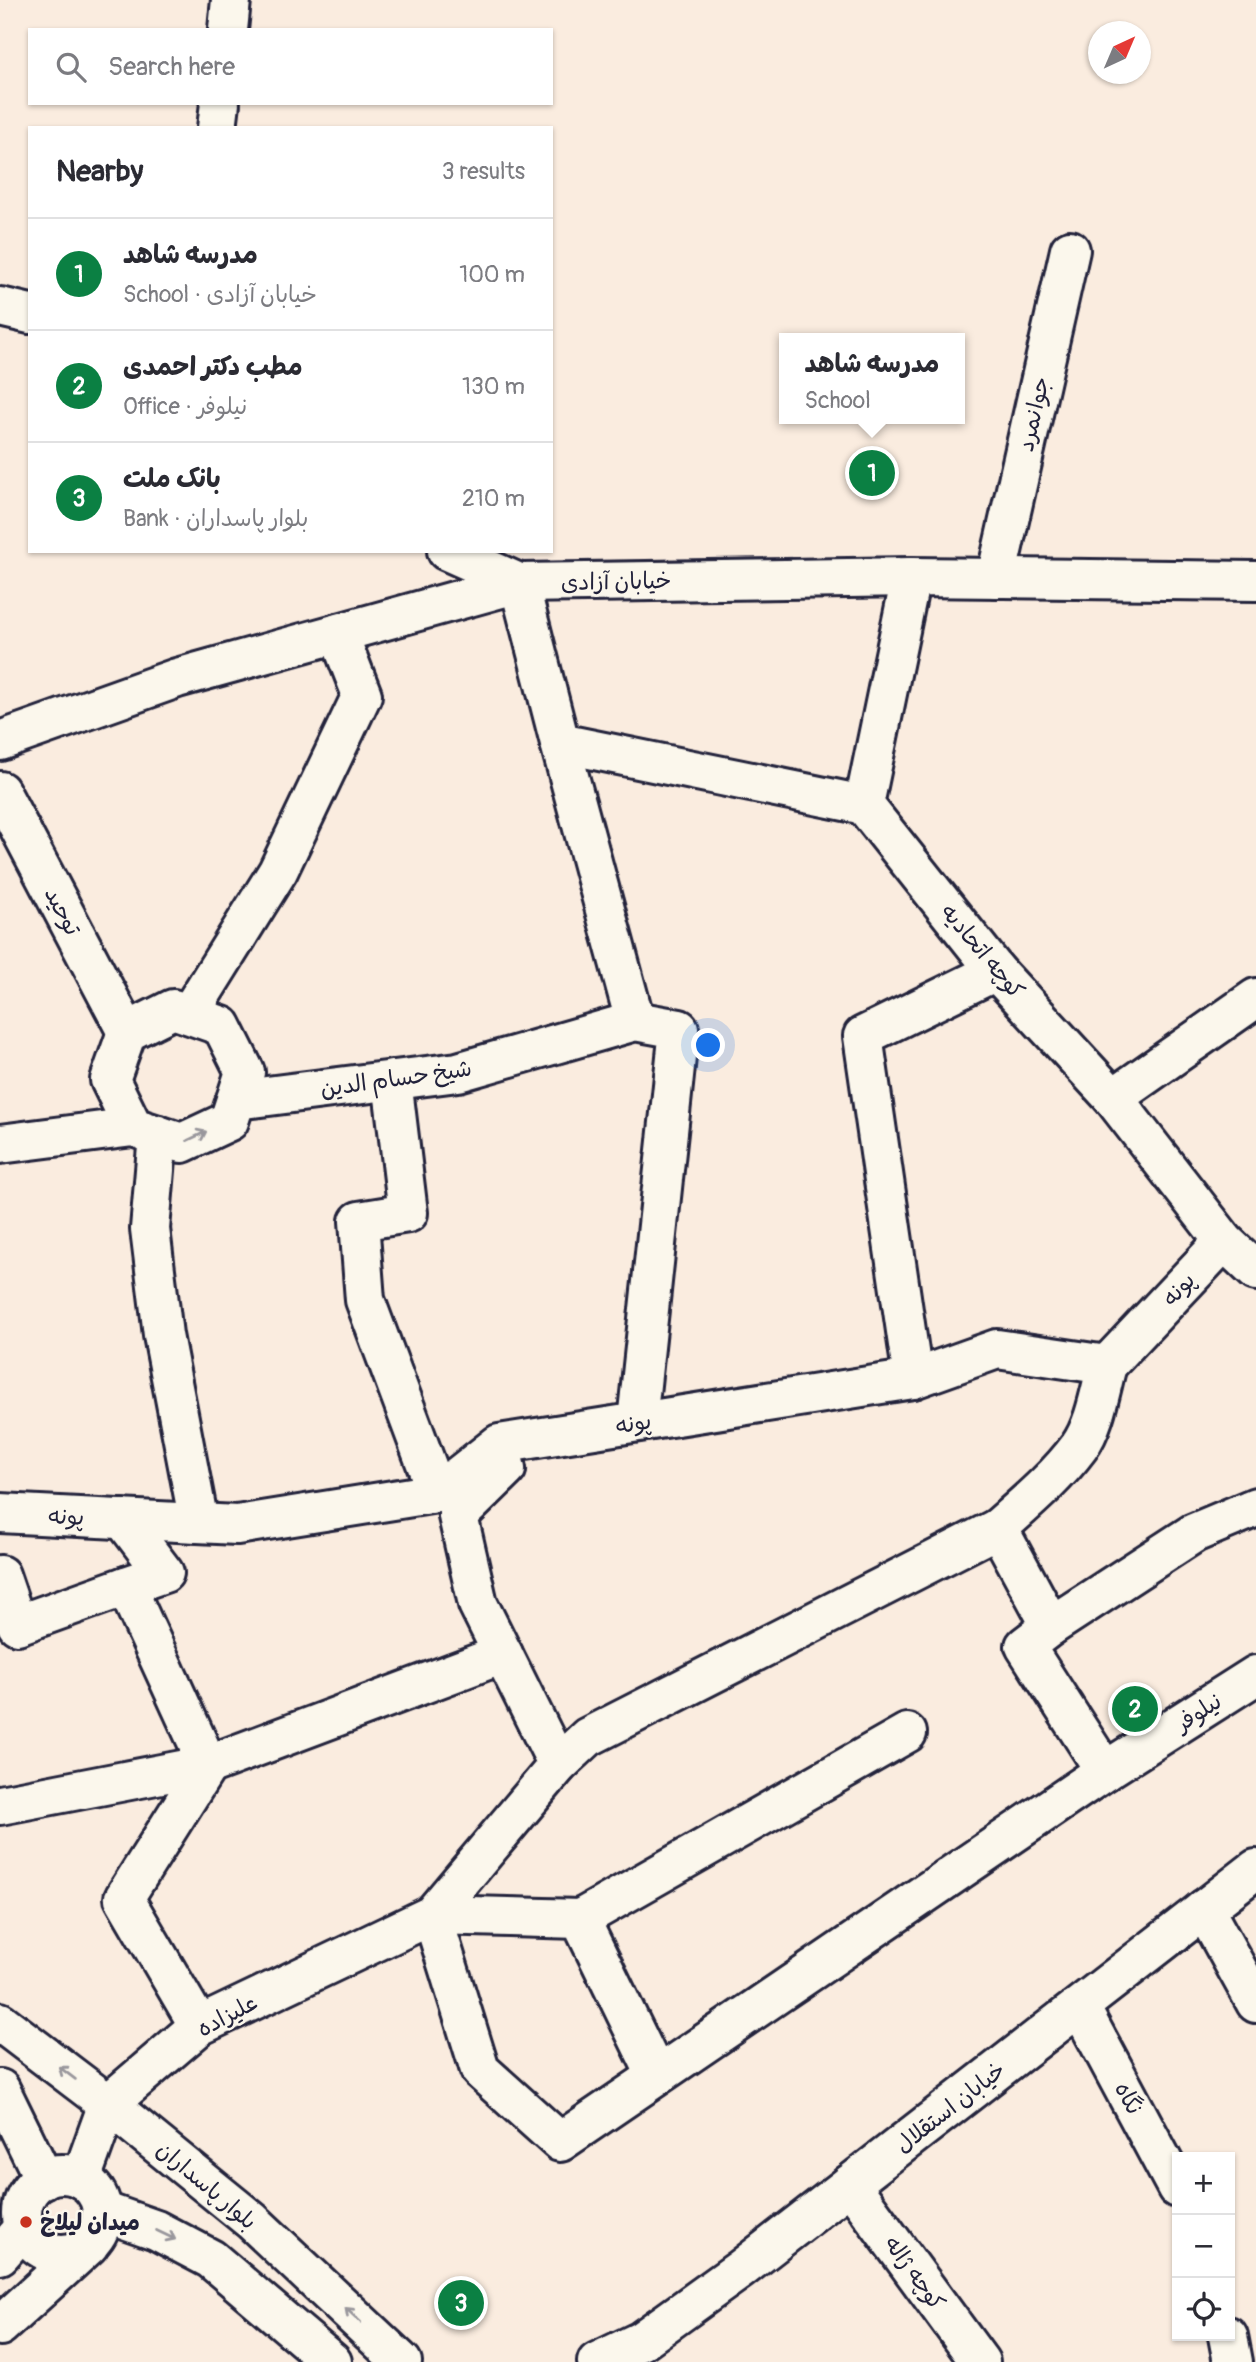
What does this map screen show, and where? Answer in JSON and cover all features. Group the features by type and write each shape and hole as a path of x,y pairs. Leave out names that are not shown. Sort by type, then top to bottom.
{"street":[{"path":"228,28 231,0"},
{"path":"217,126 220,105"},
{"name":"جوانمرد","path":"996,578 1070,250"},
{"path":"0,307 28,314"},
{"path":"452,553 519,583 635,1021 679,1029 637,1422"},
{"path":"560,743 864,805 911,577"},
{"name":"خیابان آزادی","path":"0,741 177,678 519,583 911,577 1256,581"},
{"path":"189,1014 278,870 362,695 338,633"},
{"name":"توحید","path":"0,791 127,1032"},
{"name":"کوچه اتحادیه","path":"864,805 996,971 1113,1098 1224,1241 1256,1271"},
{"path":"913,1379 863,1036 996,971"},
{"path":"1113,1098 1256,998"},
{"path":"0,1144 146,1131 182,1143 229,1121 245,1072 222,1026 173,1009 127,1032 110,1080 146,1131 150,1229 163,1335 199,1523"},
{"name":"شیخ حسام الدین","path":"236,1100 458,1072 635,1021"},
{"path":"392,1080 408,1213 359,1221 365,1300 437,1493"},
{"name":"پونه","path":"0,1513 237,1525 437,1493 499,1444 913,1379 997,1349 1107,1365 1224,1241"},
{"path":"432,1915 558,1765 588,1737 998,1528 1043,1488 1080,1446 1094,1411 1107,1365"},
{"path":"499,1444 506,1469 458,1516 478,1604 558,1765"},
{"path":"1105,1771 1025,1646 1051,1626 1194,1533 1256,1507"},
{"path":"0,1574 17,1625 164,1573 123,1519"},
{"path":"998,1528 1051,1626"},
{"path":"126,1586 208,1766"},
{"path":"0,1804 208,1766 503,1654"},
{"name":"نیلوفر","path":"432,1915 480,2070 561,2142 1105,1771 1256,1675"},
{"path":"432,1915 580,1919 907,1732"},
{"path":"199,2026 124,1898 208,1766"},
{"name":"خیابان استقلال","path":"597,2362 631,2352 1256,1869"},
{"path":"1204,1909 1256,2003"},
{"name":"علیزاده","path":"81,2179 108,2104 199,2026 432,1915"},
{"path":"580,1919 656,2075"},
{"name":"نگاه","path":"1080,2007 1172,2180"},
{"name":"بلوار پاسداران","path":"0,2022 108,2104 252,2221 402,2362"},
{"path":"0,2089 44,2179"},
{"path":"0,2326 89,2245 100,2229 102,2210 96,2192 81,2179 62,2174 44,2179 29,2192 12,2242 36,2244 52,2253 72,2253 89,2245"},
{"name":"کوچه ژاله","path":"850,2184 979,2362"},
{"path":"102,2210 156,2230 211,2259 332,2362"},
{"path":"1229,2341 1233,2362"}],"place":[{"name":"مدرسه شاهد","path":"872,473"},
{"name":"مطب دکتر احمدی","path":"1135,1709"},
{"name":"میدان لیلاخ","path":"26,2222"},
{"name":"بانک ملت","path":"461,2303"}]}
